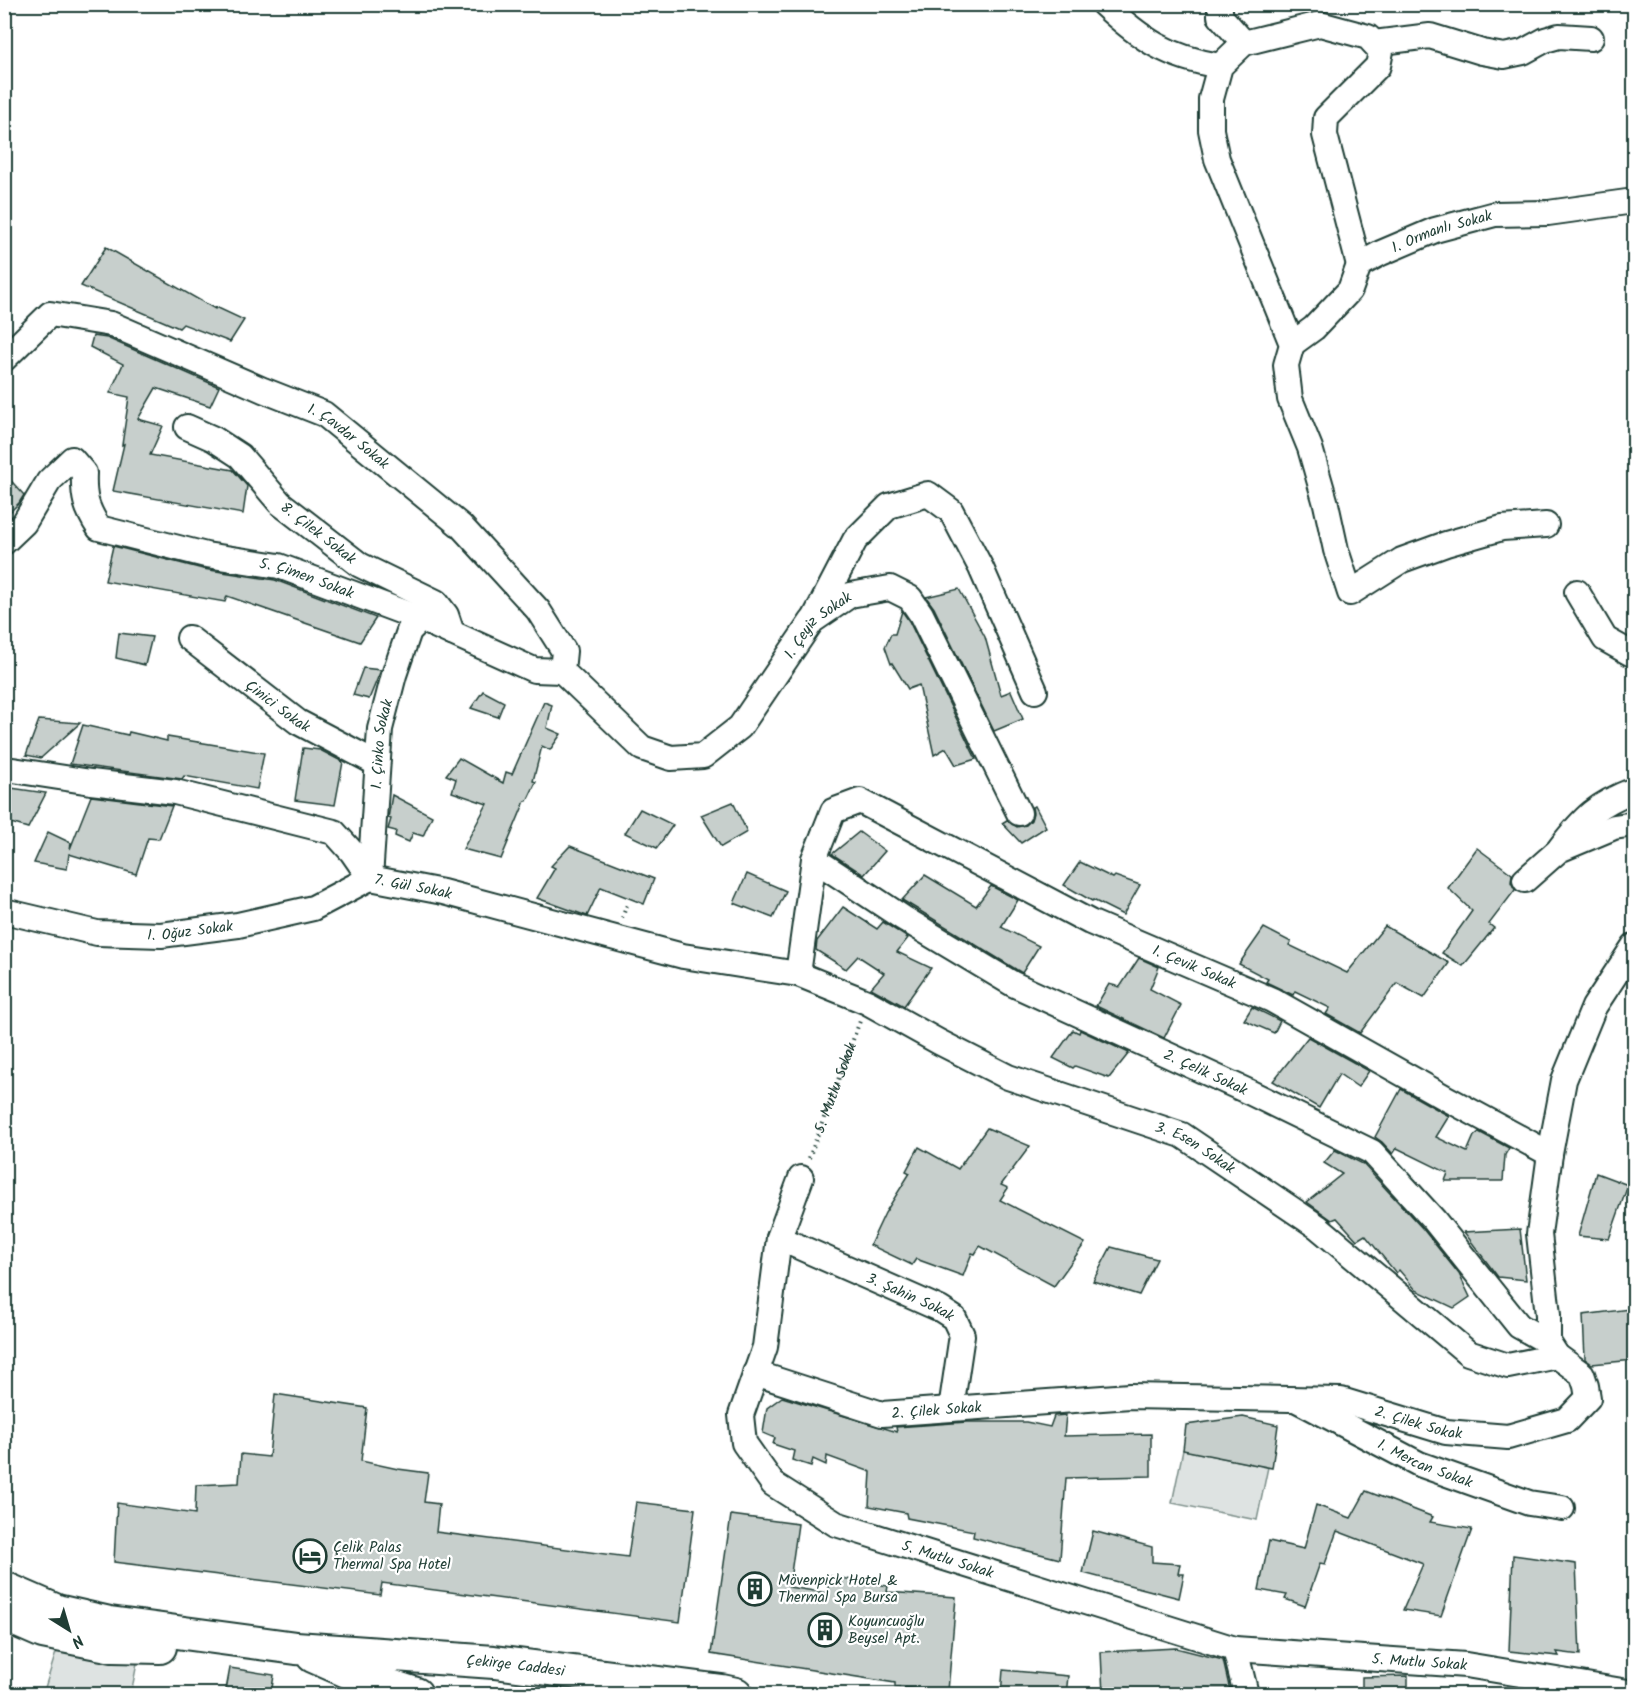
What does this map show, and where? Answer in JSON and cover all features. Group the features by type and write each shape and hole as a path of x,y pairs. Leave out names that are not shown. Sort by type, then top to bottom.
{"main road":[{"name":"Çekirge Caddesi","path":"4,1588 57,1611 110,1623 296,1648"},
{"name":"Çekirge Caddesi","path":"4,1615 43,1632 113,1646 296,1648 494,1662 722,1691 736,1695"},
{"path":"296,1648 355,1695"},
{"path":"296,1648 356,1675 416,1695"}],"street":[{"path":"1103,4 1132,31 1164,51 1195,62 1220,66"},
{"path":"1220,4 1220,16 1244,43"},
{"path":"1292,344 1217,159 1211,130 1211,99 1220,66 1244,43 1320,24 1368,37 1381,51 1378,66 1326,118 1325,135 1359,265 1350,290 1322,321 1292,344 1286,365 1290,399 1310,448 1336,550 1350,593 1402,560 1446,544 1502,528 1546,525"},
{"path":"1374,43 1430,36 1482,52 1504,56 1523,52 1545,40 1559,36 1591,38"},
{"name":"1. Ormanlı Sokak","path":"1359,265 1435,230 1496,214 1548,213 1635,201"},
{"name":"1. Çavdar Sokak","path":"4,359 50,314 111,324 324,414 461,526 538,610 564,651 562,671"},
{"name":"8. Çilek Sokak","path":"187,427 214,439 240,456 280,503 360,565 436,602 446,615 452,633"},
{"name":"5. Çimen Sokak","path":"4,542 24,523 49,481 72,459 84,472 88,512 99,528 206,555 279,566 422,619 534,670 562,671"},
{"path":"812,621 855,540 889,506 928,494 951,511 981,568 1035,692"},
{"name":"1. Çeyiz Sokak","path":"562,671 642,748 671,758 703,756 740,727 812,621 850,595 890,588 910,598 921,614 1019,813"},
{"path":"1577,592 1605,639 1630,653 1635,652"},
{"name":"1. Çinko Sokak","path":"370,878 380,729 394,675 409,631 422,619"},
{"name":"Çinici Sokak","path":"189,638 298,722 376,763"},
{"name":"7. Gül Sokak","path":"13,770 175,792 334,832 352,852 370,878 443,892 683,956 798,974"},
{"path":"1526,879 1559,850 1582,820 1611,798 1635,790"},
{"name":"1. Çevik Sokak","path":"814,859 833,811 860,801 1090,922 1272,1000 1550,1154"},
{"path":"1559,850 1614,827 1635,824"},
{"path":"798,974 814,859"},
{"name":"2. Çelik Sokak","path":"814,859 903,918 1013,984 1249,1092 1372,1152 1434,1220 1519,1326 1552,1349"},
{"name":"1. Oğuz Sokak","path":"4,911 97,933 161,934 238,925 313,908 370,878"},
{"path":"1552,1349 1539,1234 1550,1154 1564,1080 1594,1007 1635,946"},
{"name":"3. Esen Sokak","path":"798,974 867,1002 1008,1077 1182,1135 1318,1227 1468,1353 1508,1366 1552,1349"},
{"name":"5. Mutlu Sokak","path":"801,1178 779,1238 765,1347 741,1415 744,1443 773,1484 836,1524 1235,1649 1466,1665 1635,1693"},
{"name":"3. Şahin Sokak","path":"779,1238 940,1309 954,1318 962,1335 951,1409"},
{"name":"2. Çilek Sokak","path":"755,1373 882,1414 1130,1396 1341,1400 1446,1432 1508,1437 1567,1420 1588,1398 1582,1374 1552,1349"},
{"name":"1. Mercan Sokak","path":"1295,1399 1419,1464 1529,1503 1562,1508"},
{"path":"1235,1649 1246,1695"}],"path":[{"name":"5. Mutlu Sokak","path":"801,1178 867,1002"}],"shaded area":[{"path":"1183,1450 1268,1467 1257,1520 1172,1503"},
{"path":"58,1646 138,1658 131,1694 43,1694"},
{"path":"523,1686 585,1694 539,1694"}],"building":[{"path":"106,247 215,309 216,307 244,320 230,342 183,324 179,328 81,286"},
{"path":"93,336 107,338 219,387 210,406 156,388 138,419 163,426 150,455 233,470 247,486 243,514 113,491 124,444 122,445 129,397 110,393 123,364 90,347"},
{"path":"4,473 24,495 4,518"},
{"path":"113,546 203,569 275,580 376,618 360,642 227,596 225,602 105,581"},
{"path":"959,589 985,637 1001,695 1011,691 1023,719 994,731 934,608 926,597"},
{"path":"902,611 976,759 956,765 946,748 934,755 919,685 908,689 891,664 885,647 891,634 895,634"},
{"path":"119,633 152,637 145,665 116,658"},
{"path":"363,668 381,670 369,699 353,695"},
{"path":"483,691 504,702 498,717 471,708"},
{"path":"544,702 552,705 547,728 561,734 550,750 542,746 533,781 536,782 525,801 501,859 463,849 487,804 452,792 456,779 446,775 459,758 503,783 506,772 512,774"},
{"path":"39,720 80,723 41,758 26,755"},
{"path":"83,725 128,735 129,732 167,741 167,737 264,753 257,789 184,776 182,779 70,764"},
{"path":"303,748 320,750 343,762 335,805 295,800"},
{"path":"4,787 46,793 28,828 4,821"},
{"path":"392,795 432,816 423,836 413,833 409,842 395,836 396,831 388,829 391,819 388,818"},
{"path":"91,796 172,806 159,839 148,838 136,874 69,854 67,869 34,863 48,832 71,843 70,849"},
{"path":"733,802 747,832 721,847 701,815"},
{"path":"1035,806 1046,827 1021,843 1002,823 1007,820 1017,827 1026,825 1031,820 1032,807"},
{"path":"640,809 673,825 657,848 625,833"},
{"path":"859,832 885,851 864,875 832,854"},
{"path":"570,846 654,879 644,904 601,887 587,916 537,898 555,868 551,866"},
{"path":"1477,848 1512,874 1511,882 1515,890 1489,924 1494,928 1463,966 1442,953 1472,911 1448,888"},
{"path":"1080,862 1113,878 1115,876 1140,885 1123,915 1064,885"},
{"path":"747,874 786,891 773,918 734,903"},
{"path":"925,875 976,906 991,886 1018,900 1001,927 1039,946 1022,973 902,900"},
{"path":"843,907 877,929 883,922 908,938 897,952 931,968 904,1006 871,988 884,973 858,956 846,969 816,950 817,941"},
{"path":"1385,926 1449,963 1424,998 1397,983 1360,1033 1326,1014 1330,1008 1295,991 1293,995 1266,982 1268,979 1239,964 1264,928 1291,942 1289,945 1347,973"},
{"path":"1139,958 1159,967 1150,989 1181,1005 1164,1038 1096,1006 1109,984 1120,987"},
{"path":"1252,1007 1280,1021 1274,1033 1244,1020"},
{"path":"1073,1030 1079,1033 1080,1030 1129,1053 1109,1078 1075,1066 1073,1068 1053,1058"},
{"path":"1308,1037 1369,1071 1358,1087 1339,1074 1319,1108 1273,1081"},
{"path":"1401,1089 1449,1116 1436,1137 1467,1152 1474,1136 1479,1132 1509,1148 1505,1155 1503,1181 1445,1181 1448,1173 1397,1148 1393,1154 1375,1137"},
{"path":"987,1128 1030,1146 1001,1185 1008,1188 1000,1200 1085,1243 1054,1286 980,1246 975,1254 972,1253 963,1276 916,1259 912,1265 870,1245 885,1213 910,1173 906,1171 919,1147 958,1169"},
{"path":"1335,1150 1363,1164 1423,1229 1459,1274 1470,1297 1454,1308 1416,1290 1399,1270 1396,1273 1365,1235 1357,1240 1337,1218 1332,1220 1307,1202 1342,1174 1324,1163"},
{"path":"1596,1173 1628,1185 1609,1239 1578,1236"},
{"path":"1520,1229 1526,1280 1498,1277 1464,1232"},
{"path":"1111,1247 1157,1259 1139,1295 1093,1281"},
{"path":"1629,1309 1634,1360 1592,1364 1585,1359 1583,1315"},
{"path":"275,1394 367,1408 361,1461 428,1473 424,1502 439,1504 436,1532 628,1557 636,1502 695,1509 680,1622 382,1583 380,1595 114,1562 117,1503 195,1514 196,1485 239,1483 241,1454 269,1457"},
{"path":"782,1397 897,1432 896,1427 967,1422 1026,1422 1050,1427 1054,1416 1066,1415 1064,1436 1151,1434 1151,1476 1066,1478 1060,1559 973,1537 974,1531 907,1518 906,1513 869,1506 871,1472 827,1456 826,1465 813,1459 811,1466 792,1460 794,1451 773,1444 775,1438 763,1433 767,1408"},
{"path":"1243,1417 1278,1425 1272,1468 1183,1450 1186,1425"},
{"path":"1366,1491 1433,1517 1430,1522 1472,1529 1441,1616 1403,1610 1423,1564 1337,1531 1325,1564 1320,1563 1305,1606 1285,1599 1287,1595 1259,1590 1269,1541 1304,1549 1316,1505 1351,1518"},
{"path":"731,1515 798,1524 789,1587 827,1593 830,1576 888,1586 887,1592 956,1597 948,1691 895,1687 895,1683 711,1654"},
{"path":"1093,1531 1152,1547 1152,1562 1180,1564 1178,1574 1184,1574 1179,1598 1083,1573"},
{"path":"1513,1555 1576,1564 1580,1655 1557,1652 1559,1656 1509,1651"},
{"path":"1176,1648 1223,1660 1231,1695 1103,1695 1101,1652"},
{"path":"230,1668 274,1675 271,1695 225,1695"},
{"path":"1003,1670 1068,1676 1066,1695 1001,1695"},
{"path":"1408,1676 1408,1695 1362,1695 1362,1677"}],"place":[{"name":"Çelik Palas Thermal Spa Hotel","path":"310,1556"},
{"name":"Mövenpick Hotel & Thermal Spa Bursa","path":"755,1589"},
{"name":"Koyuncuoğlu Beysel Apt.","path":"825,1630"}]}
